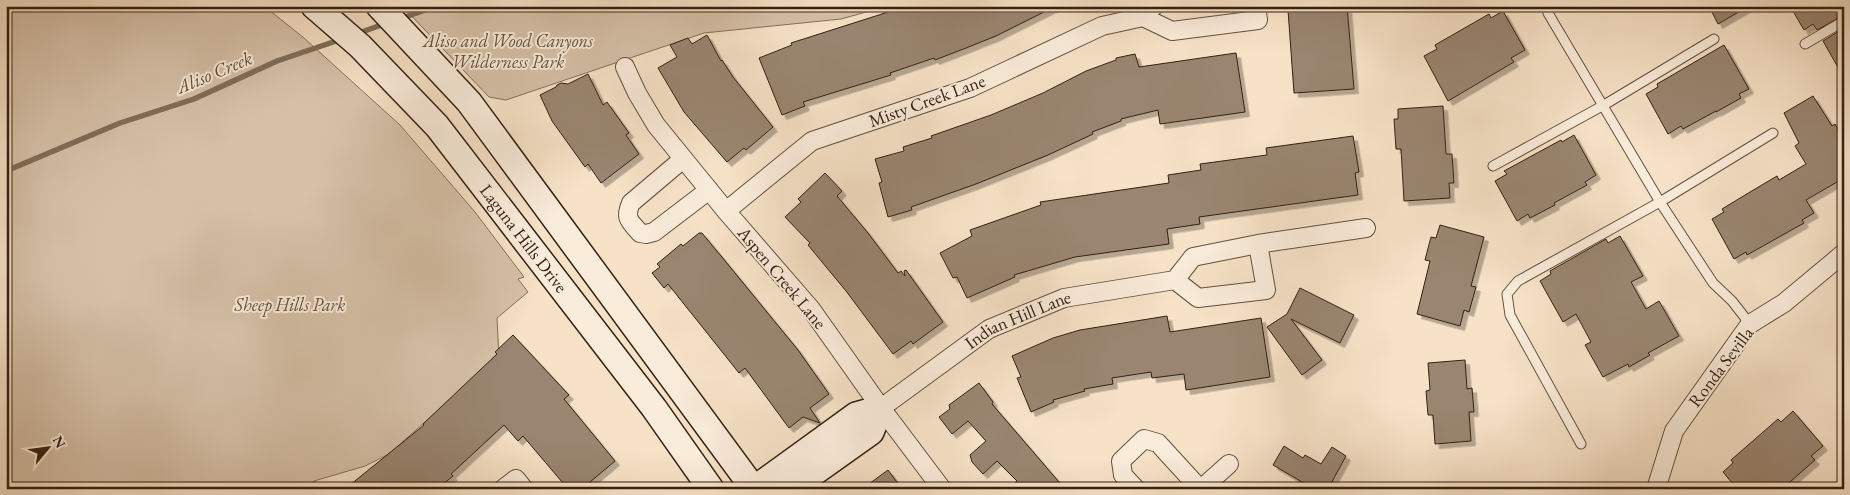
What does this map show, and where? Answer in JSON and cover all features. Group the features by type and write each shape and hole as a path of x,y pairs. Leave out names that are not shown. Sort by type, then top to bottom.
{"main road":[{"name":"Laguna Hills Drive","path":"314,6 360,46 437,126 654,408 711,489"},
{"name":"Laguna Hills Drive","path":"379,6 450,80 475,110 754,489"},
{"name":"Indian Hill Lane","path":"754,489 856,415 881,408"},
{"path":"791,489 871,432 881,408"}],"street":[{"name":"Misty Creek Lane","path":"726,211 812,141 970,88 1102,26 1149,11 1172,31 1258,20 1256,6"},
{"name":"Aspen Creek Lane","path":"625,67 656,126 726,211 811,309 881,408 942,489"},
{"path":"683,159 631,204 627,212 627,218 640,233 654,232 709,190"},
{"path":"1258,244 1266,290 1198,298 1175,280 1193,257 1258,244 1366,228"},
{"name":"Ronda Sevilla","path":"1656,489 1674,430 1750,324 1784,304 1844,253"},
{"name":"Indian Hill Lane","path":"881,408 989,329 1064,298 1175,280"},
{"path":"1136,489 1123,475 1121,461 1144,439 1158,442 1201,489 1229,464"},
{"path":"503,489 516,479 524,489"}],"lane":[{"path":"1548,6 1548,13 1660,202 1713,283 1732,301 1750,324"},
{"path":"1805,44 1844,21"},
{"path":"1494,166 1604,105 1714,39"},
{"path":"1581,444 1510,315 1507,294 1518,281 1660,202 1773,132"}],"green space":[{"name":"Sheep Hills Park","path":"6,6 264,6 304,38 400,125 475,212 524,277 518,279 528,292 497,318 499,356 389,454 365,466 314,481 312,489 6,489"},
{"name":"Aliso and Wood Canyons Wilderness Park","path":"402,6 888,6 841,19 704,33 506,100 489,97"}],"building":[{"path":"907,6 1056,6 996,36 966,48 935,60 934,58 890,73 891,75 803,102 805,106 782,115 759,58 792,45 791,43"},
{"path":"1347,6 1354,89 1294,93 1288,10 1290,7"},
{"path":"1709,6 1749,6 1718,24"},
{"path":"1790,6 1844,6 1844,15 1817,30 1813,24 1804,30"},
{"path":"1503,11 1525,50 1511,58 1514,62 1448,101 1424,56 1437,49 1435,45 1489,14 1491,18"},
{"path":"1844,28 1844,78 1823,41"},
{"path":"707,35 721,61 773,127 746,150 744,148 727,162 684,112 658,68 677,57 670,45 688,38 692,44"},
{"path":"1724,45 1749,89 1739,94 1741,98 1716,112 1683,129 1681,126 1668,134 1646,94 1658,87 1657,84"},
{"path":"1236,53 1245,112 1160,124 1158,110 1121,119 1121,121 1092,132 1093,134 1048,155 976,184 911,207 912,210 888,217 879,183 882,182 875,159 904,151 903,147 991,115 1043,93 1086,71 1116,60 1116,58 1135,54 1139,67"},
{"path":"588,74 603,105 607,102 629,133 626,135 639,154 601,183 588,164 585,167 552,121 540,95 561,83 568,84"},
{"path":"1813,96 1832,126 1835,124 1844,139 1844,178 1806,200 1814,213 1802,220 1804,223 1747,255 1746,252 1734,259 1712,219 1724,212 1722,209 1777,176 1779,180 1806,164 1795,146 1799,143 1784,113"},
{"path":"1443,106 1446,154 1452,154 1454,183 1449,183 1450,198 1404,201 1401,149 1396,149 1394,119 1398,119 1398,109"},
{"path":"1574,135 1596,175 1585,182 1587,185 1554,203 1555,205 1530,218 1528,214 1517,221 1495,181 1507,174 1504,171"},
{"path":"1353,136 1359,172 1355,173 1358,195 1199,217 1200,224 1167,229 1169,244 1075,257 1014,275 1015,277 967,298 957,277 953,278 940,253 972,236 970,230 1041,205 1040,202 1169,183 1168,175 1201,170 1200,164 1267,155 1266,148"},
{"path":"825,173 842,191 837,196 898,273 901,271 905,276 904,271 906,270 943,322 913,344 911,341 893,354 846,291 808,245 810,243 785,217 801,202 798,199"},
{"path":"1440,225 1484,237 1471,286 1476,287 1469,312 1464,310 1460,326 1417,314 1430,261 1425,260 1431,237 1436,238"},
{"path":"699,233 702,233 798,350 829,394 810,408 820,423 803,417 789,428 745,368 739,373 668,284 664,288 652,273 660,267 657,264 681,244 683,246"},
{"path":"1620,236 1643,276 1631,282 1646,309 1659,301 1679,336 1648,353 1650,355 1629,367 1628,364 1603,377 1585,345 1591,342 1576,314 1563,322 1540,281 1551,274 1550,271 1606,239 1608,243"},
{"path":"1300,288 1354,315 1340,343 1291,319 1322,360 1302,375 1267,327 1287,314"},
{"path":"1167,316 1170,332 1261,318 1270,377 1186,390 1184,374 1152,378 1151,372 1112,378 1113,384 1084,389 1085,391 1053,400 1054,402 1031,412 1017,378 1021,377 1012,356 1053,338 1080,330"},
{"path":"513,335 569,395 564,399 615,461 590,482 596,489 568,489 523,436 518,441 504,425 451,474 453,476 437,489 345,489 424,425 497,354 495,352"},
{"path":"1465,360 1467,389 1472,388 1474,412 1469,412 1471,441 1435,444 1433,415 1428,415 1426,391 1430,390 1428,363"},
{"path":"979,383 993,402 992,404 1065,489 1009,489 1017,481 997,461 983,474 972,462 970,455 986,441 968,421 952,434 939,417 950,409 949,405"},
{"path":"1793,411 1823,446 1811,456 1815,460 1782,489 1737,489 1723,472 1733,463 1731,460 1778,419 1781,422"},
{"path":"1284,446 1303,458 1305,455 1321,464 1332,447 1346,456 1328,489 1314,489 1273,465"},
{"path":"888,470 902,489 862,489"}],"waterway":[{"name":"Aliso Creek","path":"400,19 436,6"},
{"name":"Aliso Creek","path":"356,34 387,23"},
{"name":"Aliso Creek","path":"6,171 120,123 194,99 277,61 342,39"}]}
